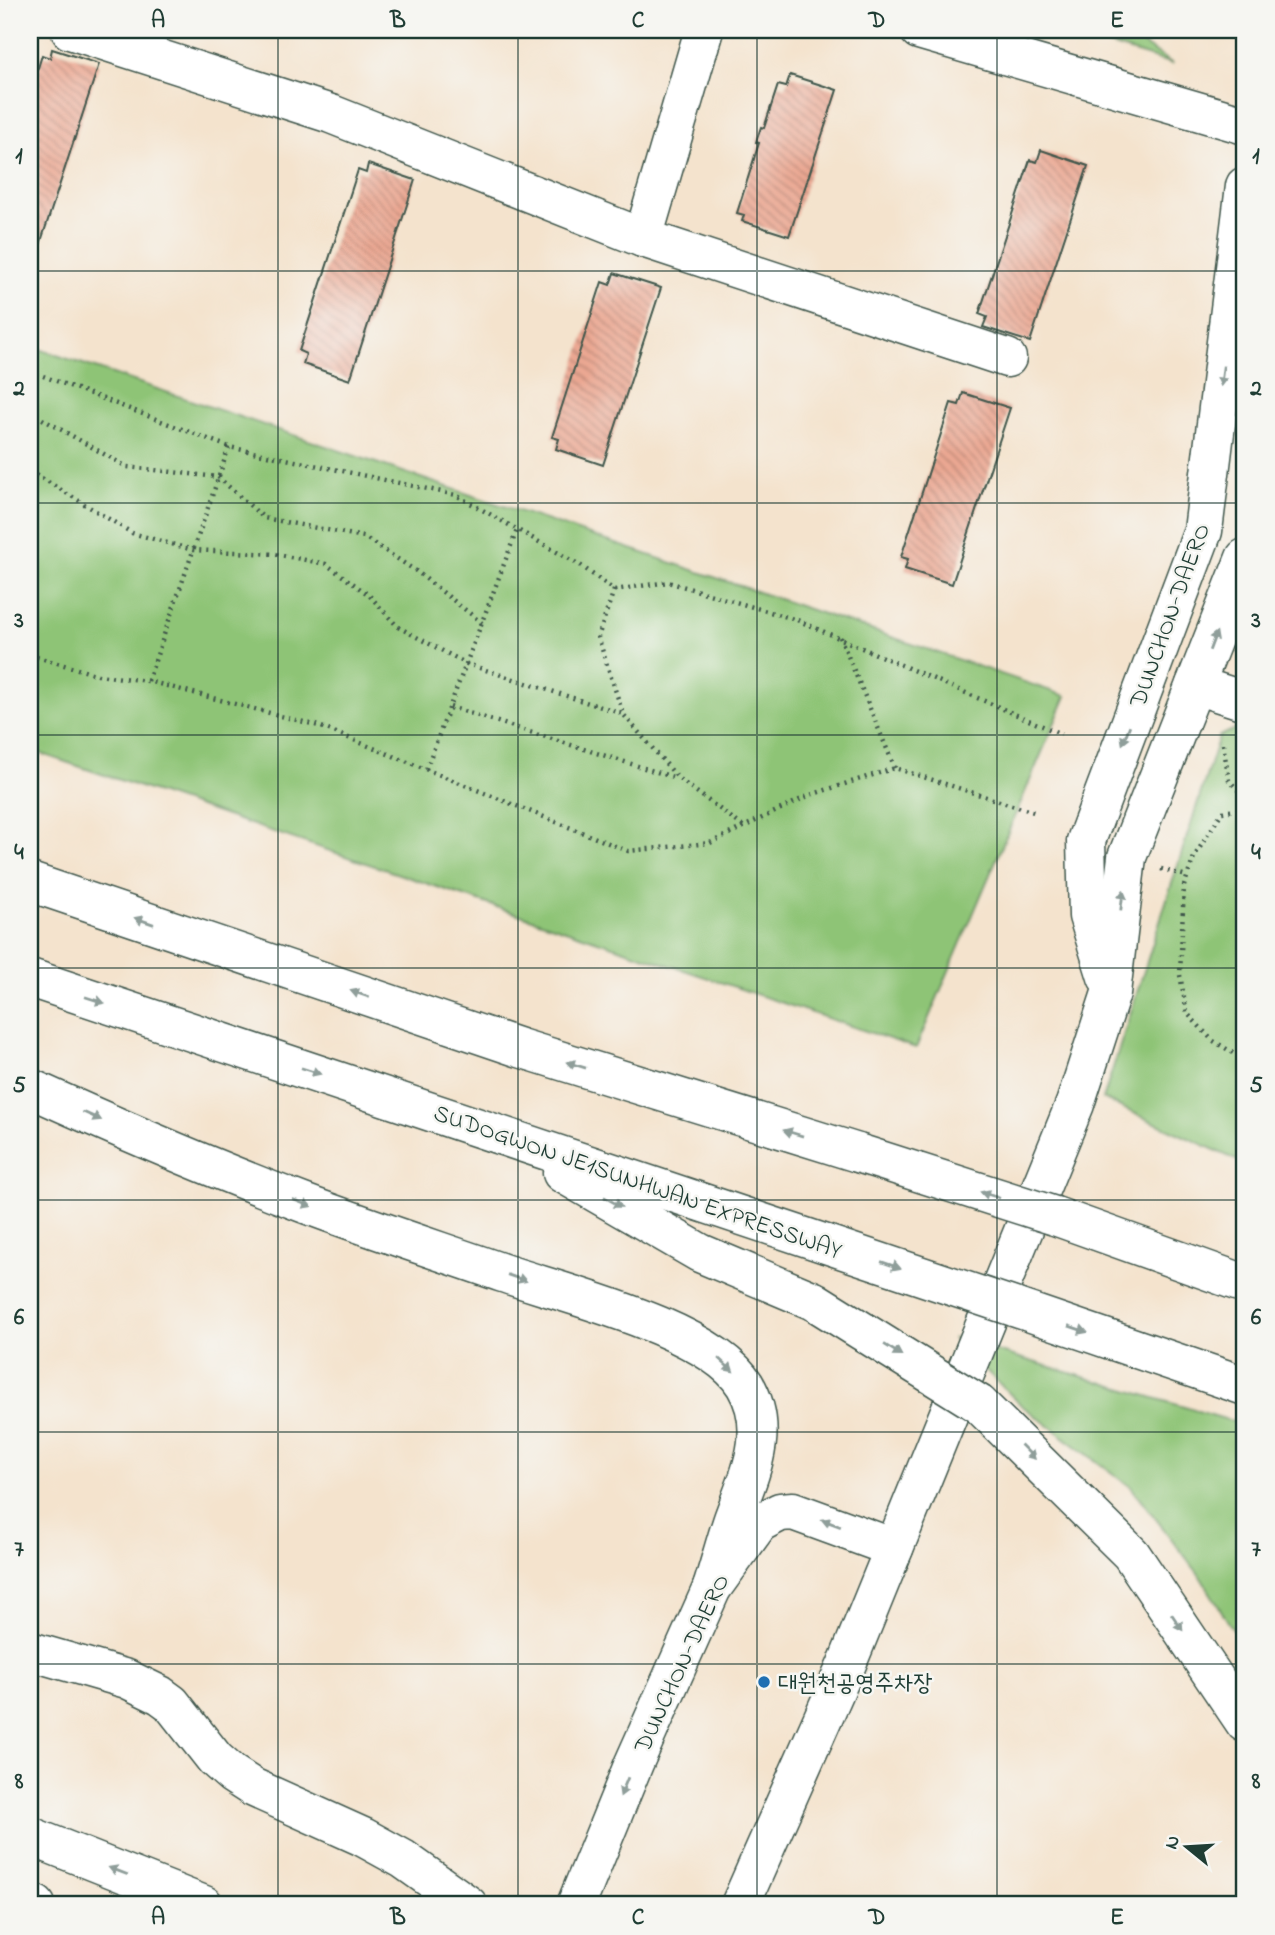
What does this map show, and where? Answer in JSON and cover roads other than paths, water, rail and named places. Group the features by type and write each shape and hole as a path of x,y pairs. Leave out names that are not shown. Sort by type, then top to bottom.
{"main road":[{"path":"71,30 331,114 643,238 1007,358"},
{"path":"643,238 704,30"},
{"path":"919,30 1245,125"},
{"name":"DUNCHON-DAERO","path":"1111,993 1088,916 1086,841 1203,531 1245,186"},
{"name":"DUNCHON-DAERO","path":"576,1905 639,1752 712,1588 759,1523 780,1512 803,1513 894,1548 1075,1104 1111,993 1127,857 1245,558"},
{"path":"1195,685 1245,701"},
{"path":"30,882 520,1048 1055,1216 1245,1284"},
{"name":"SUDOGWON JE1SUNHWAN EXPRESSWAY","path":"30,978 1245,1386"},
{"path":"30,1088 214,1169 319,1209 652,1324 718,1358 744,1384 752,1401 758,1444 752,1472 732,1521 712,1588"},
{"path":"491,1131 700,1253 814,1301 979,1404 1131,1554 1245,1723"},
{"path":"1055,1216 1245,1255"},
{"path":"740,1905 894,1548"},
{"path":"30,1651 127,1679 160,1695 172,1703 215,1759 232,1774 252,1787 363,1837 403,1859 468,1905"},
{"path":"30,1826 74,1854"},
{"path":"30,1836 204,1905"},
{"path":"30,1903 36,1905"}],"place":[{"name":"대원천공영주차장","path":"764,1682"}]}
